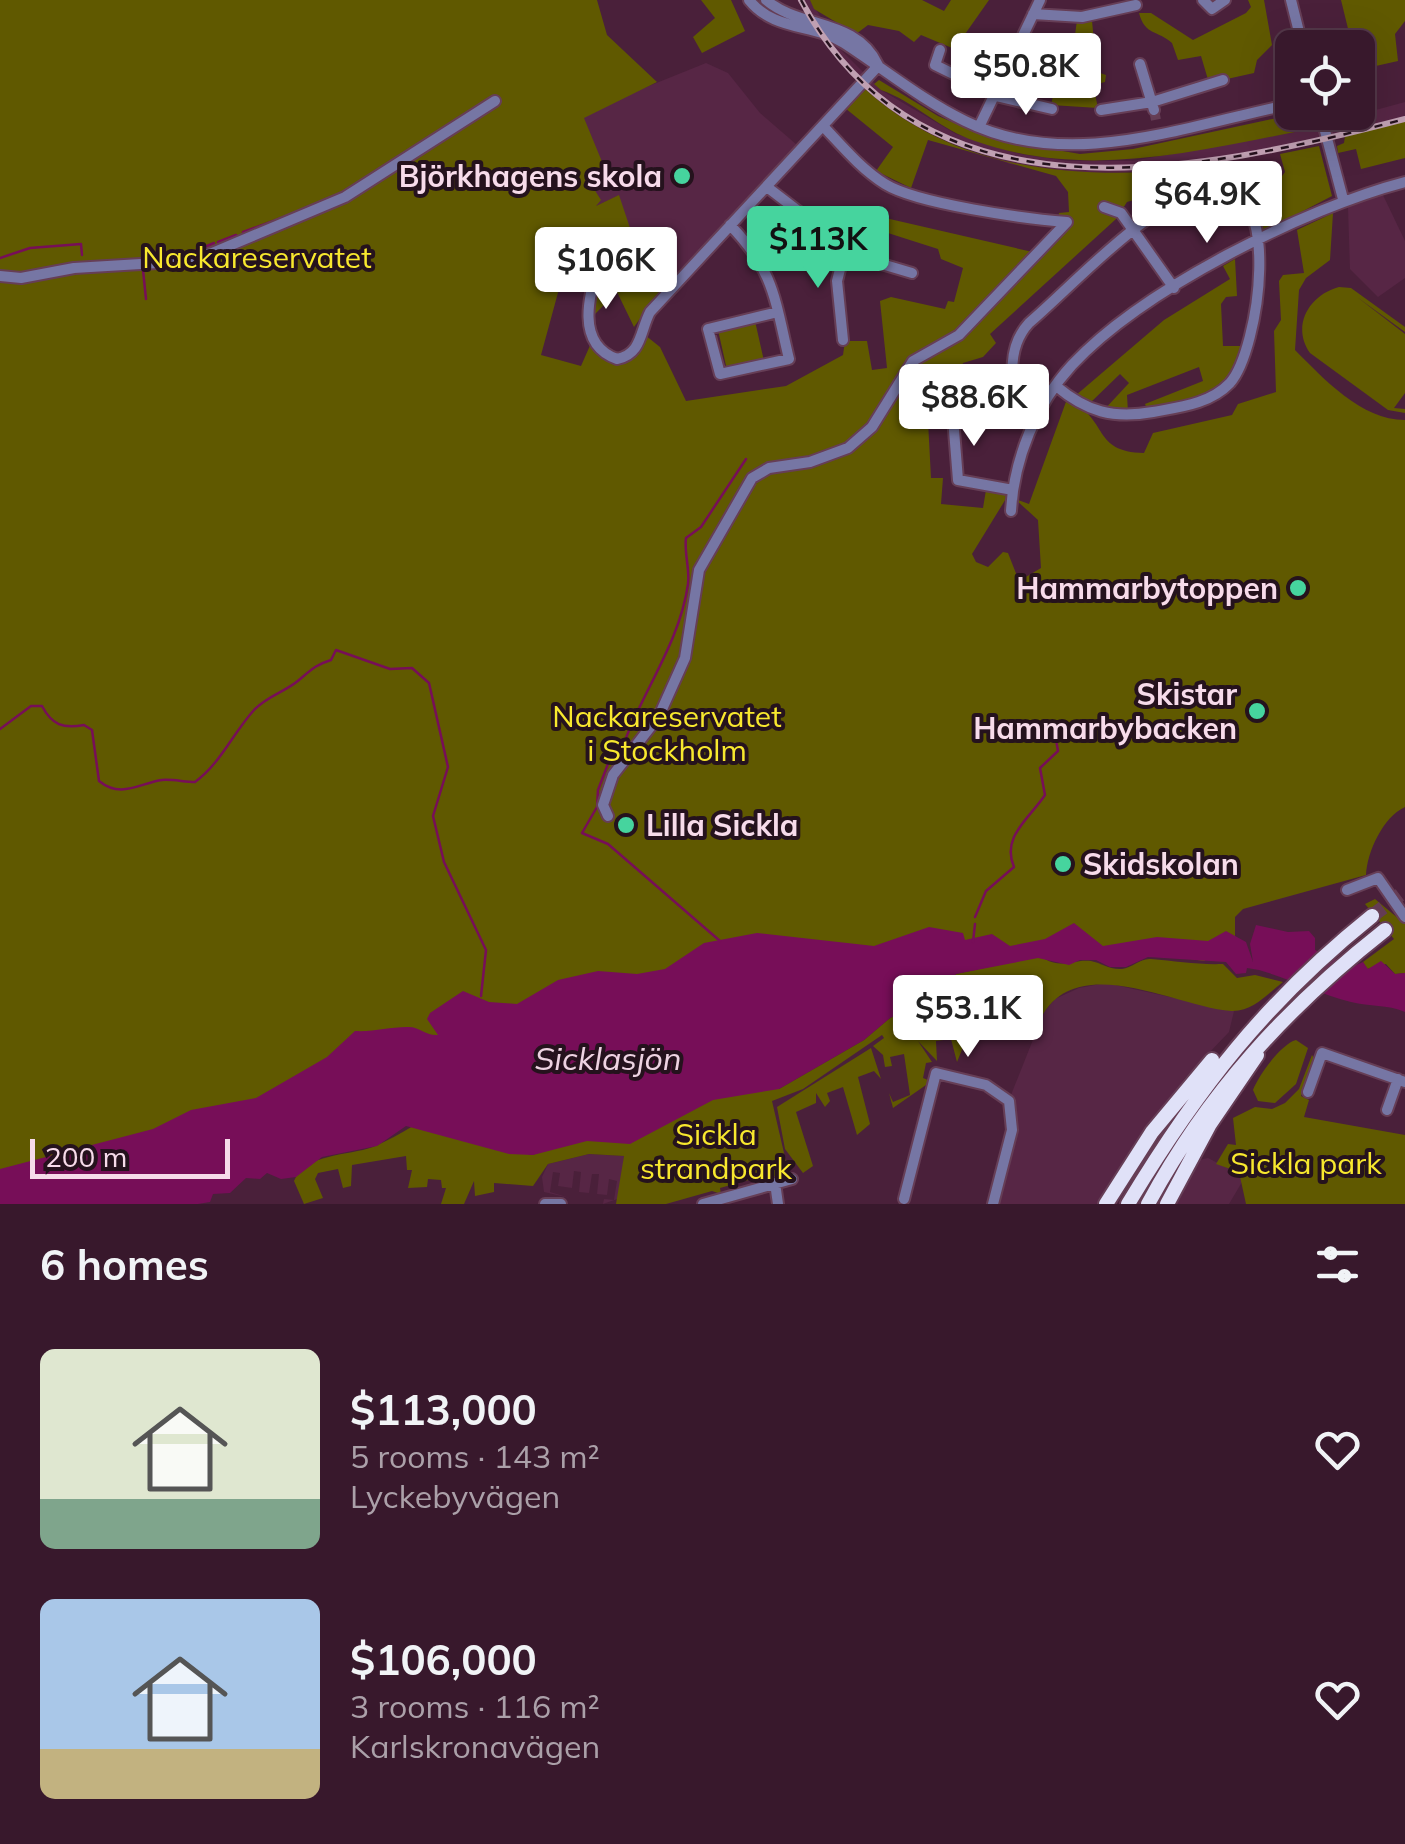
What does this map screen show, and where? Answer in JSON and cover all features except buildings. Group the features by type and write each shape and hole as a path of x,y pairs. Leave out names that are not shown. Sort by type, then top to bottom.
{"highway":[{"path":"1106,1204 1178,1098 1212,1059 1327,952 1372,916"},
{"path":"1148,1204 1216,1092 1305,997 1385,930"},
{"path":"1167,1204 1210,1124 1265,1044 1305,997"},
{"path":"1128,1204 1199,1090 1270,1006"}],"street":[{"path":"749,0 784,25 834,38 928,101 979,127 1082,145 1160,134 1275,108"},
{"path":"766,0 788,14 842,31 862,44 878,66"},
{"path":"979,127 1040,0"},
{"path":"1203,0 1212,9 1225,0"},
{"path":"1291,0 1298,30"},
{"path":"1033,14 1082,17 1136,5"},
{"path":"940,50 935,65 993,94 1052,109"},
{"path":"1140,64 1160,134"},
{"path":"598,264 586,315 602,349 617,359 626,358 637,349 650,312 878,66"},
{"path":"1101,110 1154,111 1223,80"},
{"path":"0,276 21,278 74,268 174,262 212,252 345,197 495,101"},
{"path":"608,816 603,804 613,775 659,716 685,658 699,570 752,478 769,468 810,462 848,448 880,416 913,361 959,335 1067,222 1026,218 896,189 866,170 822,126"},
{"path":"1325,130 1342,198"},
{"path":"1010,511 1035,419 1056,386 1099,342 1174,288 1256,241 1342,198 1405,182"},
{"path":"767,187 846,250 912,273"},
{"path":"1035,419 1019,408 1016,399 1015,340 1136,231 1182,200 1219,188 1234,191 1249,204 1260,278 1244,359 1221,391 1198,403 1112,417 1056,386"},
{"path":"1104,207 1121,213 1174,288"},
{"path":"730,225 760,255 778,312 789,358 720,374 708,329 778,312"},
{"path":"843,340 838,281 846,250"},
{"path":"951,393 958,480 1013,490"},
{"path":"1347,890 1378,878 1405,917"},
{"path":"1308,1092 1322,1053 1401,1080 1387,1110"},
{"path":"904,1199 936,1073 986,1085 1009,1101 1012,1130 993,1204"},
{"path":"703,1204 741,1199 792,1179"},
{"path":"776,1183 778,1204"},
{"path":"545,1204 561,1204"}],"shaded area":[{"path":"797,0 810,0 842,51 881,90 956,134 1020,154 1068,161 1132,161 1302,130 1360,130 1151,172 1084,173 1010,164 935,136 894,113 839,62"},
{"name":"Björkhagens skola","path":"706,63 728,73 760,113 797,145 659,292 625,240 618,196 594,207 585,183 582,113"},
{"path":"1405,102 1405,121 1375,127 1375,110"},
{"path":"1382,193 1405,241 1405,278 1378,297 1350,269 1348,208 1349,204"},
{"path":"1106,983 1234,1011 1229,1032 1184,1079 1103,1204 993,1204 1012,1130 1009,1100 1044,1012 1055,999 1079,988"},
{"path":"589,1154 624,1156 620,1198 603,1204 604,1199 614,1200 617,1181 609,1179 607,1195 597,1194 599,1174 592,1174 589,1193 579,1192 581,1172 574,1171 572,1188 558,1186 560,1173 553,1172 550,1192 570,1198 544,1192 542,1177 548,1164"},
{"path":"1208,1158 1245,1177 1229,1204 1174,1204 1199,1160"}],"green space":[{"path":"0,0 597,0 607,35 657,82 584,118 605,169 589,181 601,200 596,206 619,195 630,228 625,240 659,292 634,327 617,292 591,318 605,264 591,238 574,234 541,355 581,366 592,341 619,362 632,359 645,335 660,347 686,401 786,386 843,355 845,341 867,341 872,370 887,368 880,301 891,297 945,309 948,301 954,302 963,268 941,259 938,249 866,226 868,214 1037,253 1056,230 1059,213 1069,212 1068,192 1056,176 928,140 911,188 876,171 893,147 845,108 864,88 928,133 998,159 1074,171 1151,172 1154,194 1127,202 1116,219 990,334 996,343 983,357 963,363 957,379 926,383 931,478 943,478 941,504 983,508 986,490 1004,492 1007,497 972,554 976,562 988,567 1003,552 1008,553 1019,581 1041,568 1038,520 1015,499 1029,504 1067,399 1090,416 1116,447 1144,453 1153,433 1232,415 1238,404 1276,392 1274,331 1281,320 1279,281 1283,275 1304,273 1297,230 1333,213 1330,260 1306,278 1299,290 1295,350 1358,405 1373,413 1405,420 1405,807 1378,836 1366,875 1243,909 1235,917 1235,945 1204,961 1169,956 1045,959 1062,964 1091,961 1117,969 1147,959 1223,964 1237,978 1255,975 1283,982 1246,1009 1231,1011 1127,987 1100,985 1076,988 1055,1000 1039,1022 1031,1006 1035,985 985,989 952,1004 972,1025 957,1062 951,1039 936,1041 937,1061 918,1041 932,1062 926,1063 923,1078 928,1080 926,1085 893,1108 889,1093 893,1102 910,1095 904,1054 890,1057 892,1066 885,1067 883,1055 873,1046 884,1038 882,1035 803,1089 772,1101 787,1166 777,1179 766,1182 763,1176 720,1188 721,1194 712,1191 666,1204 616,1204 624,1156 589,1154 548,1164 533,1186 494,1183 494,1192 475,1196 474,1181 464,1204 441,1204 446,1188 442,1188 441,1180 428,1179 427,1187 408,1188 412,1170 407,1170 406,1156 352,1165 351,1186 343,1188 338,1169 318,1173 315,1179 323,1198 304,1204 294,1181 318,1160 373,1147 413,1126 532,1155 764,1081 779,1089 864,1040 890,1018 940,995 956,974 1017,961 965,957 0,1204"},
{"path":"701,0 731,0 745,31 702,53 693,37 715,18"},
{"path":"810,0 922,0 944,11 951,0 989,0 963,37 1006,57 1000,68 921,35 914,42 899,31 868,25 856,34 814,9"},
{"path":"1248,0 1264,0 1272,45 1257,60 1254,73 1209,83 1201,56 1178,60 1172,43 1148,29 1139,13 1151,13 1193,40 1246,13 1251,7"},
{"path":"1341,0 1405,0 1405,21 1395,34 1398,61 1375,66 1375,30 1348,30"},
{"path":"1077,20 1092,21 1097,72 1106,75 1105,82 1093,85 1098,108 1051,105 1056,82 1011,73 1016,61 1058,67 1062,36 1075,35"},
{"path":"879,80 938,116 992,139 1080,154 1133,149 1275,118 1275,130 1295,132 1135,159 1055,159 975,141 874,84"},
{"path":"1405,121 1405,158 1361,169 1356,149 1338,153 1337,146 1344,143 1345,136"},
{"path":"1319,146 1332,196 1261,233 1252,200 1236,187 1282,176 1285,172 1280,154"},
{"path":"1235,259 1237,296 1226,297 1221,304 1223,346 1242,346 1228,375 1218,385 1193,398 1147,409 1145,404 1203,381 1199,367 1127,395 1128,412 1103,411 1129,383 1120,374 1089,404 1075,396 1164,320 1230,279 1223,266"},
{"path":"1339,287 1351,288 1405,327 1405,332 1357,297 1405,334 1405,393 1394,408 1405,409 1405,413 1388,410 1310,353 1302,332 1306,313 1319,297"},
{"path":"755,321 764,361 727,370 718,330"},
{"path":"1375,899 1405,924 1405,973 1395,974 1386,964 1367,969 1363,962 1394,939 1365,904"},
{"path":"1296,1040 1308,1048 1296,1084 1275,1103 1258,1101 1253,1090 1260,1076 1277,1054"},
{"path":"871,1048 881,1079 874,1071 858,1077 870,1124 857,1135 843,1087 827,1093 830,1101 825,1107 816,1093 816,1103 796,1112 813,1166 803,1173 785,1149 777,1107"},
{"name":"Sickla park","path":"1312,1055 1315,1060 1301,1096 1309,1100 1304,1117 1405,1135 1405,1204 1246,1204 1239,1172 1216,1164 1228,1144 1236,1145 1233,1118 1255,1107 1272,1109 1285,1103 1299,1089"}],"water":[{"name":"Sicklasjön","path":"1074,923 1103,946 1157,937 1208,941 1226,931 1246,942 1253,962 1250,944 1256,925 1288,932 1309,931 1315,938 1315,950 1352,967 1363,962 1368,969 1381,961 1395,974 1405,973 1405,1012 1339,999 1259,970 1247,968 1246,973 1236,974 1226,962 1148,957 1126,967 1110,967 1096,960 1069,965 1038,958 956,974 940,995 890,1018 864,1040 779,1089 713,1100 630,1144 587,1141 533,1155 509,1154 406,1126 377,1146 322,1157 296,1177 281,1179 267,1173 260,1179 246,1178 230,1193 213,1194 210,1202 0,1204 0,1169 153,1129 191,1110 256,1098 327,1057 355,1031 411,1027 438,1035 427,1019 430,1013 463,991 489,1002 517,1004 558,980 598,971 637,974 665,969 704,943 757,933 874,946 929,927 963,933 965,940 992,934 1010,946 1045,939"}],"waterway":[{"path":"243,232 298,212"},
{"path":"218,242 236,235"},
{"path":"188,254 214,243"},
{"path":"0,258 30,248 81,244 82,255"},
{"path":"143,270 146,299"},
{"path":"626,738 678,625 688,578 686,538 701,527 746,459"},
{"path":"0,729 31,706 42,706 59,724 84,725 92,730 99,781 107,786 123,789 162,780 195,782 259,705 331,660 336,650 390,669 412,668 429,683 448,767 433,816 444,862 486,950 481,996"},
{"path":"975,917 986,891 1014,867 1014,837 1045,795 1040,768 1058,751 1055,734 1062,725"},
{"path":"622,745 611,756 598,790 597,807 582,833 608,844 720,941"},
{"path":"973,942 975,924"}],"tunnel":[{"path":"1154,110 1156,120"},
{"path":"1372,916 1405,891"}],"railway":[{"path":"801,0 854,74 918,124 991,153 1072,166 1156,166 1241,156 1405,119"}],"place":[{"name":"Björkhagens skola","path":"682,176"},
{"name":"Hammarbytoppen","path":"1298,588"},
{"name":"Skistar Hammarbybacken","path":"1257,711"},
{"name":"Lilla Sickla","path":"626,825"},
{"name":"Skidskolan","path":"1063,864"}],"park label":[{"name":"Nackareservatet","path":"257,257"},
{"name":"Nackareservatet i Stockholm","path":"667,733"},
{"name":"Sickla strandpark","path":"716,1151"}]}
